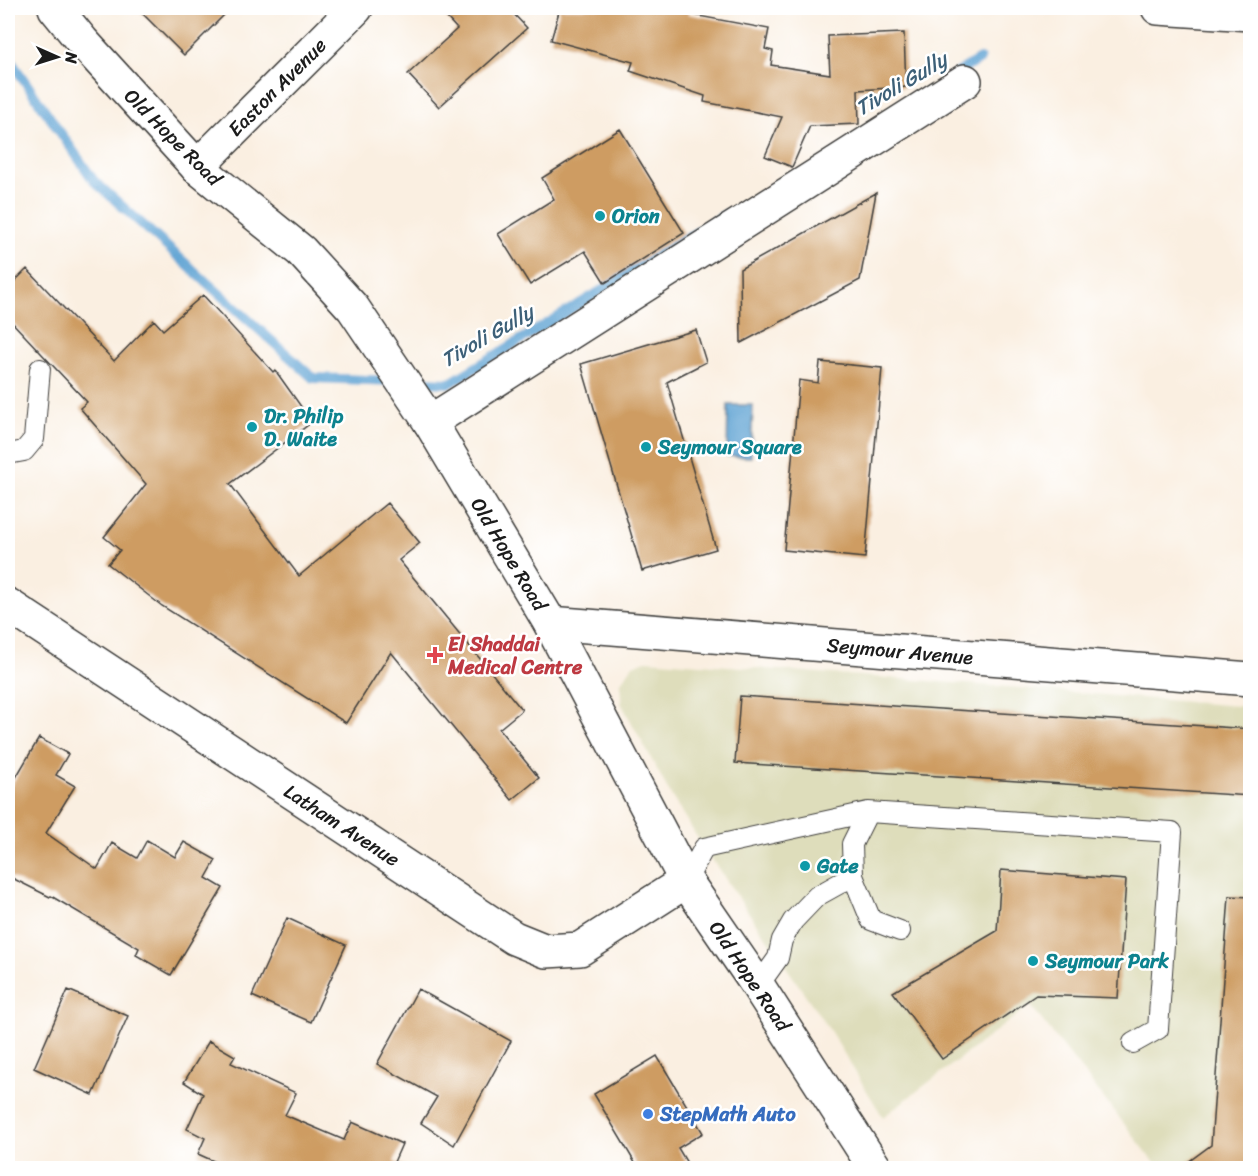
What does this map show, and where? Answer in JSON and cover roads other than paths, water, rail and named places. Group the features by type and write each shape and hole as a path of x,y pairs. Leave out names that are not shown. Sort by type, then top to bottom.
{"street":[{"name":"Old Hope Road","path":"55,8 82,41 197,167 309,259 353,308 430,422 550,623 686,880 758,986 875,1168"},
{"name":"Easton Avenue","path":"197,167 356,8"},
{"path":"1158,8 1251,14"},
{"path":"430,422 965,81"},
{"name":"Latham Avenue","path":"8,604 514,938 546,951 579,949 686,880"},
{"name":"Seymour Avenue","path":"550,623 1251,679"}],"lane":[{"path":"8,454 24,451 34,439 40,369"},
{"path":"686,880 704,848 868,812 1172,832 1158,1029 1132,1043"},
{"path":"868,812 852,844 853,876 871,920 900,931"},
{"path":"758,986 778,958 782,940 793,921 817,896 853,876"}],"water":[{"path":"728,405 753,405 751,457 727,456"}],"waterway":[{"name":"Tivoli Gully","path":"8,57 94,181 313,378 450,383 727,214"},
{"name":"Tivoli Gully","path":"957,73 980,59"}],"place":[{"name":"Orion","path":"600,216"},
{"name":"Dr. Philip D. Waite","path":"252,427"},
{"name":"Seymour Square","path":"646,447"},
{"name":"El Shaddai Medical Centre","path":"435,655"},
{"name":"Gate","path":"805,866"},
{"name":"Seymour Park","path":"1033,961"},
{"name":"StepMath Auto","path":"648,1114"}]}
